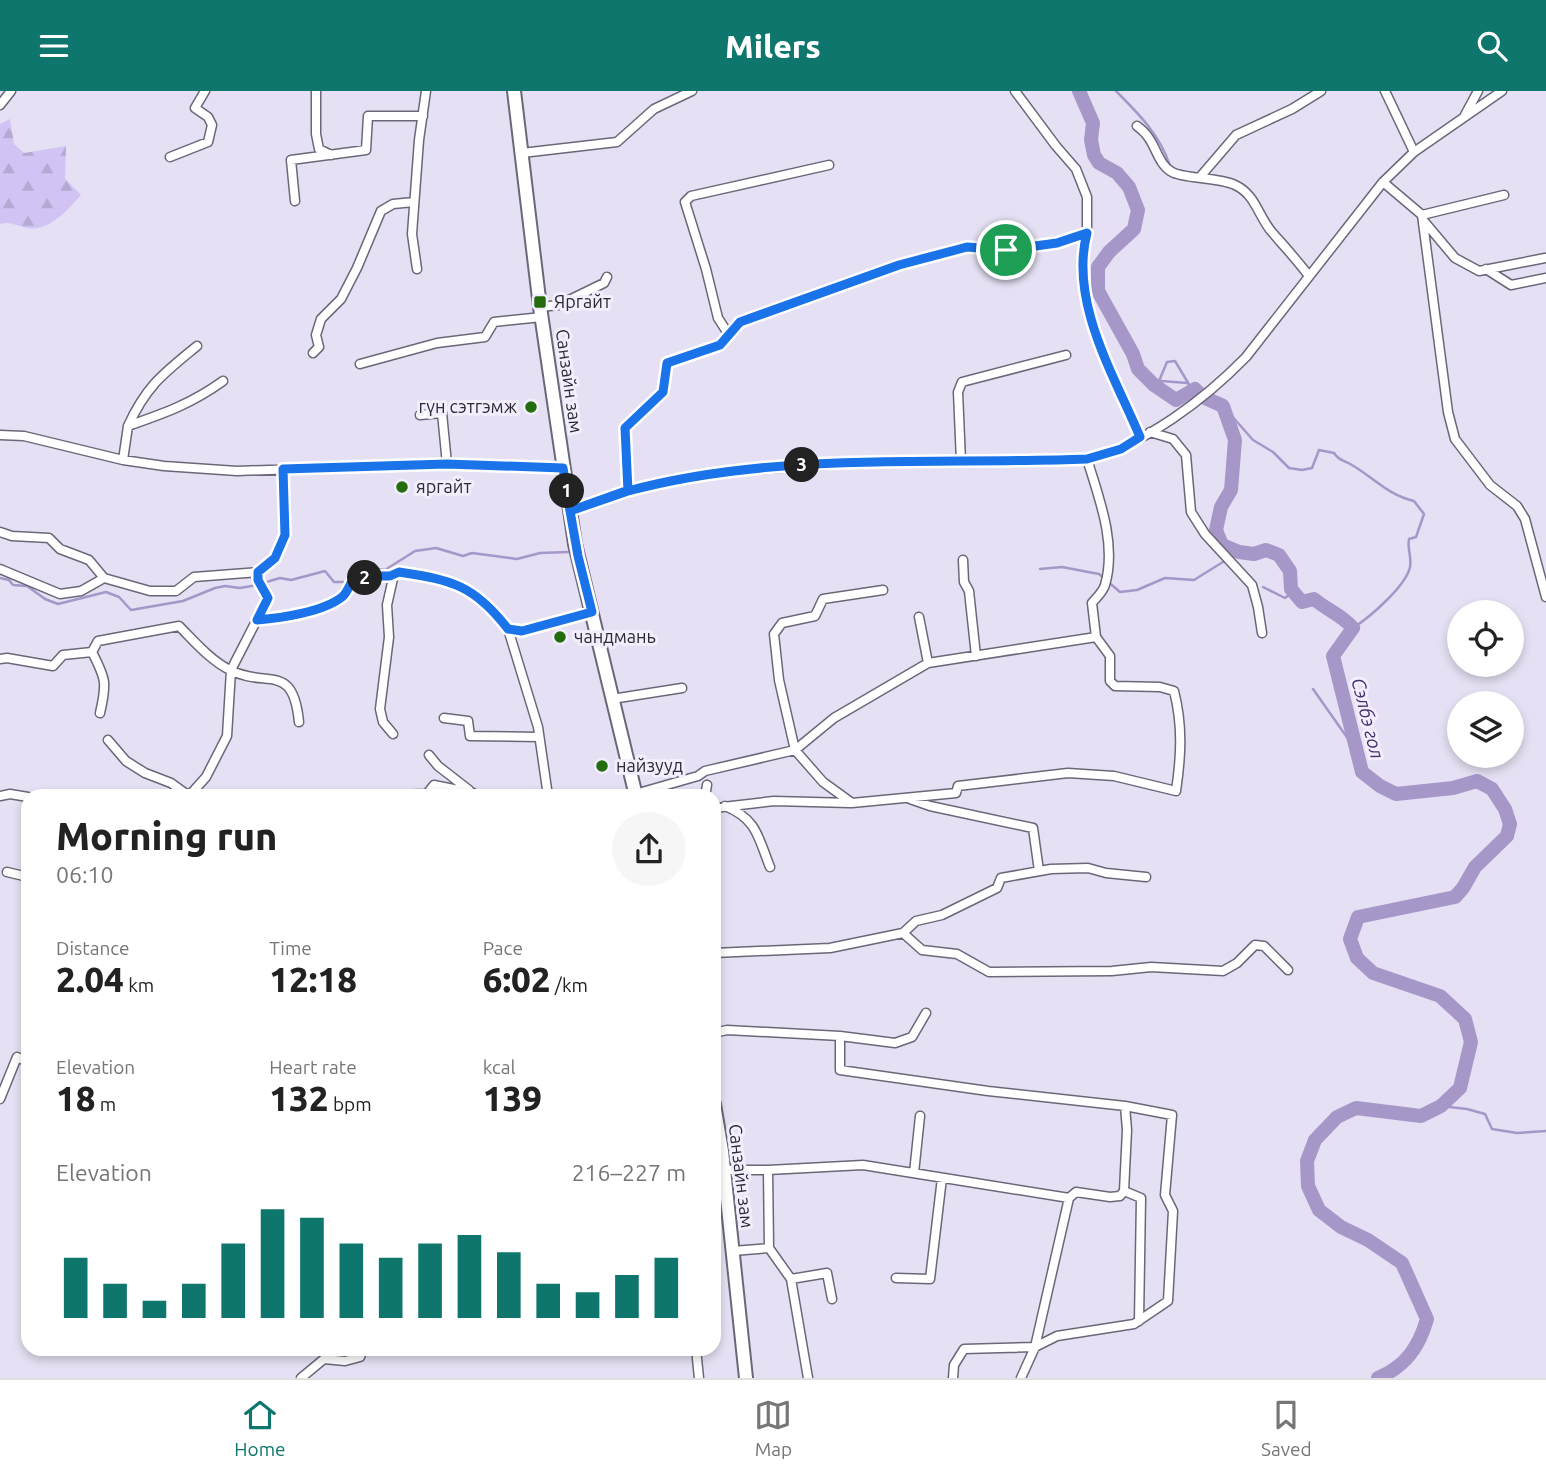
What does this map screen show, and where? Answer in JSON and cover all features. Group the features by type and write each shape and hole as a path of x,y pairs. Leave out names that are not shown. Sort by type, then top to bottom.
{"main road":[{"name":"Санзайн зам","path":"514,91 541,312 570,511 634,789"},
{"name":"Санзайн зам","path":"721,1153 746,1378"}],"street":[{"path":"0,105 12,91"},
{"path":"170,157 208,142 212,125 208,117 195,108 205,91"},
{"path":"316,91 316,134 319,149 331,155"},
{"path":"417,269 412,235 419,140 426,91"},
{"path":"522,153 617,142 654,109 692,91"},
{"path":"1015,91 1076,169 1087,197 1087,233 1082,272 1087,299 1098,338 1140,437"},
{"path":"1200,177 1236,135 1293,109 1321,91"},
{"path":"1385,91 1414,152"},
{"path":"1464,118 1478,91"},
{"path":"570,511 674,478 852,463 1087,459 1121,449 1192,404 1224,379 1246,357 1383,182 1414,152 1502,91"},
{"path":"295,201 290,160 366,150 368,116 423,116"},
{"path":"1137,125 1150,139 1162,163 1172,173 1235,185 1246,193 1259,208 1269,228 1309,276"},
{"path":"729,335 718,317 685,202 691,196 828,165"},
{"path":"1383,182 1422,217 1455,258 1479,271 1545,258"},
{"path":"1422,217 1504,195"},
{"path":"313,353 319,347 316,335 321,319 341,299 381,211 393,204 414,202"},
{"path":"1422,217 1452,431 1455,439 1490,485 1517,506 1525,519 1546,597"},
{"path":"628,491 625,428 663,392 667,363 720,345 740,322 899,265 967,247 1006,250 1057,243 1087,233"},
{"path":"1486,269 1511,285 1546,278"},
{"path":"360,364 437,343 485,337 494,322 541,312 559,305 604,283 607,277"},
{"path":"123,460 128,426 141,398 159,377 197,346"},
{"path":"961,461 958,391 962,382 1066,355"},
{"path":"128,426 198,399 223,381"},
{"path":"420,415 442,413 447,464"},
{"path":"1150,432 1173,439 1186,455 1191,512 1205,534 1252,585 1262,633"},
{"path":"0,435 24,436 123,460 237,471 447,464 563,468"},
{"path":"721,806 774,801 852,803 907,798 956,793 958,786 1068,773 1114,776 1176,791 1181,738 1174,691 1160,687 1115,686 1110,681 1110,656 1096,637 1092,603 1104,587 1108,553 1103,508 1087,459"},
{"path":"0,532 12,536 50,538 60,549 89,560 104,578 150,591 176,590 194,577 258,572 275,558 285,535 283,469"},
{"path":"963,560 976,656"},
{"path":"0,569 60,594 81,591 104,578"},
{"path":"195,789 206,776 227,736 231,670 268,598 258,580 258,572"},
{"path":"257,620 282,617 324,605 344,596 351,583 399,572 462,586 493,610 508,629 539,737 547,789"},
{"path":"393,734 383,722 380,709 389,637 387,604 394,574"},
{"path":"852,803 823,782 795,750 779,680 774,634 782,623 815,616 823,599 883,590"},
{"path":"508,629 522,631 592,612"},
{"path":"919,617 928,663"},
{"path":"92,652 98,641 178,627 209,655 231,670 284,682 298,703 299,722"},
{"path":"656,789 698,776 705,771 795,750 834,718 928,663 1096,637"},
{"path":"2,658 53,666 63,655 92,652"},
{"path":"92,652 102,671 106,687 100,713"},
{"path":"612,699 682,688"},
{"path":"444,718 468,721 470,736 539,737"},
{"path":"108,740 126,761 179,789"},
{"path":"429,755 438,766 467,789"},
{"path":"431,789 434,785 450,789"},
{"path":"706,789 707,785"},
{"path":"0,796 21,796"},
{"path":"907,798 930,806 1033,828 1039,871"},
{"path":"721,807 740,813 753,826 770,867"},
{"path":"721,953 831,948 903,933 915,921 942,915 997,888 1001,878 1039,871 1088,868 1106,873 1146,877"},
{"path":"7,872 21,875"},
{"path":"903,933 922,950 957,954 989,972 1112,971 1151,967 1223,971 1237,963 1255,945 1264,946 1288,971"},
{"path":"721,1031 840,1036 895,1044 912,1037 926,1013"},
{"path":"840,1036 840,1070 988,1091 1125,1106 1172,1115 1164,1195 1173,1212 1168,1301 1134,1324 1057,1336 1035,1347 964,1349 954,1365 953,1378"},
{"path":"0,1099 17,1057 21,1059"},
{"path":"1021,1378 1035,1347 1069,1198 1076,1192 1110,1197 1120,1196 1124,1191 1127,1130 1125,1106"},
{"path":"914,1173 920,1116"},
{"path":"724,1170 863,1165 1069,1198"},
{"path":"768,1170 769,1248 791,1279 808,1378"},
{"path":"896,1278 930,1279 942,1178"},
{"path":"1124,1191 1141,1198 1139,1321"},
{"path":"733,1251 769,1248"},
{"path":"791,1279 827,1273 832,1299"},
{"path":"301,1378 324,1359 345,1361 360,1356"},
{"path":"697,1356 699,1378"}],"green space":[{"path":"10,119 14,144 24,153 66,146 65,179 81,195 58,218 43,227 27,228 10,223 0,224 0,124"}],"waterway":[{"name":"Сэлбэ гол","path":"1079,91 1093,123 1091,140 1094,155 1099,163 1117,173 1129,187 1138,210 1134,229 1109,252 1098,267 1098,291 1133,354 1138,369 1154,385 1176,400 1195,389 1203,397 1223,406 1235,440 1231,490 1221,507 1216,530 1222,545 1239,552 1254,554 1266,550 1279,555 1290,571 1291,589 1302,602 1314,599 1353,628 1333,656 1362,772 1396,794 1453,788 1477,781 1492,789 1505,809 1510,824 1507,836 1475,867 1455,897 1358,917 1350,939 1357,958 1373,973 1440,996 1465,1019 1471,1042 1460,1088 1441,1106 1421,1116 1356,1108 1337,1117 1315,1140 1307,1161 1308,1186 1319,1210 1341,1227 1368,1240 1402,1263 1427,1319 1410,1355 1396,1368 1378,1378"},
{"path":"1116,91 1155,135 1170,166"},
{"path":"1159,381 1167,362 1175,361 1190,386"},
{"path":"1149,380 1187,383 1195,389"},
{"path":"1223,406 1253,440 1273,452 1289,468 1312,468 1319,450 1334,453 1389,490 1414,501 1424,514 1416,537 1409,539 1410,567 1407,575 1386,600 1353,628"},
{"path":"263,583 280,578 291,580 325,571 334,582 347,582 360,567 385,570 415,551 436,548 463,556 472,553 517,559 540,553 568,552"},
{"path":"1040,569 1062,567 1099,574 1120,592 1137,590 1165,578 1194,580 1239,552"},
{"path":"0,578 9,580 13,585 27,586 45,599 58,604 106,592 119,597 131,610 183,601 225,586 240,588 258,585"},
{"path":"1263,587 1285,598 1294,591"},
{"path":"1313,689 1358,753"},
{"path":"1441,1106 1485,1114 1492,1129 1517,1133 1546,1131"}],"place":[{"name":"Яргайт","path":"540,302"},
{"name":"гүн сэтгэмж","path":"531,407"},
{"name":"яргайт","path":"402,487"},
{"name":"чандмань","path":"560,637"},
{"name":"найзууд","path":"602,766"}],"route":[{"path":"1006,250 967,247 899,265 740,322 720,345 667,363 663,392 625,428 628,491 570,511 563,468 447,464 283,469 285,535 275,558 258,572 258,580 268,598 257,620 302,613 344,596 351,583 399,572 462,586 493,610 508,629 522,631 592,612 570,511 623,492 628,491 674,478 811,465 1087,459 1121,449 1140,437 1098,338 1087,299 1082,272 1083,247 1087,233 1057,243 1006,250"}]}
